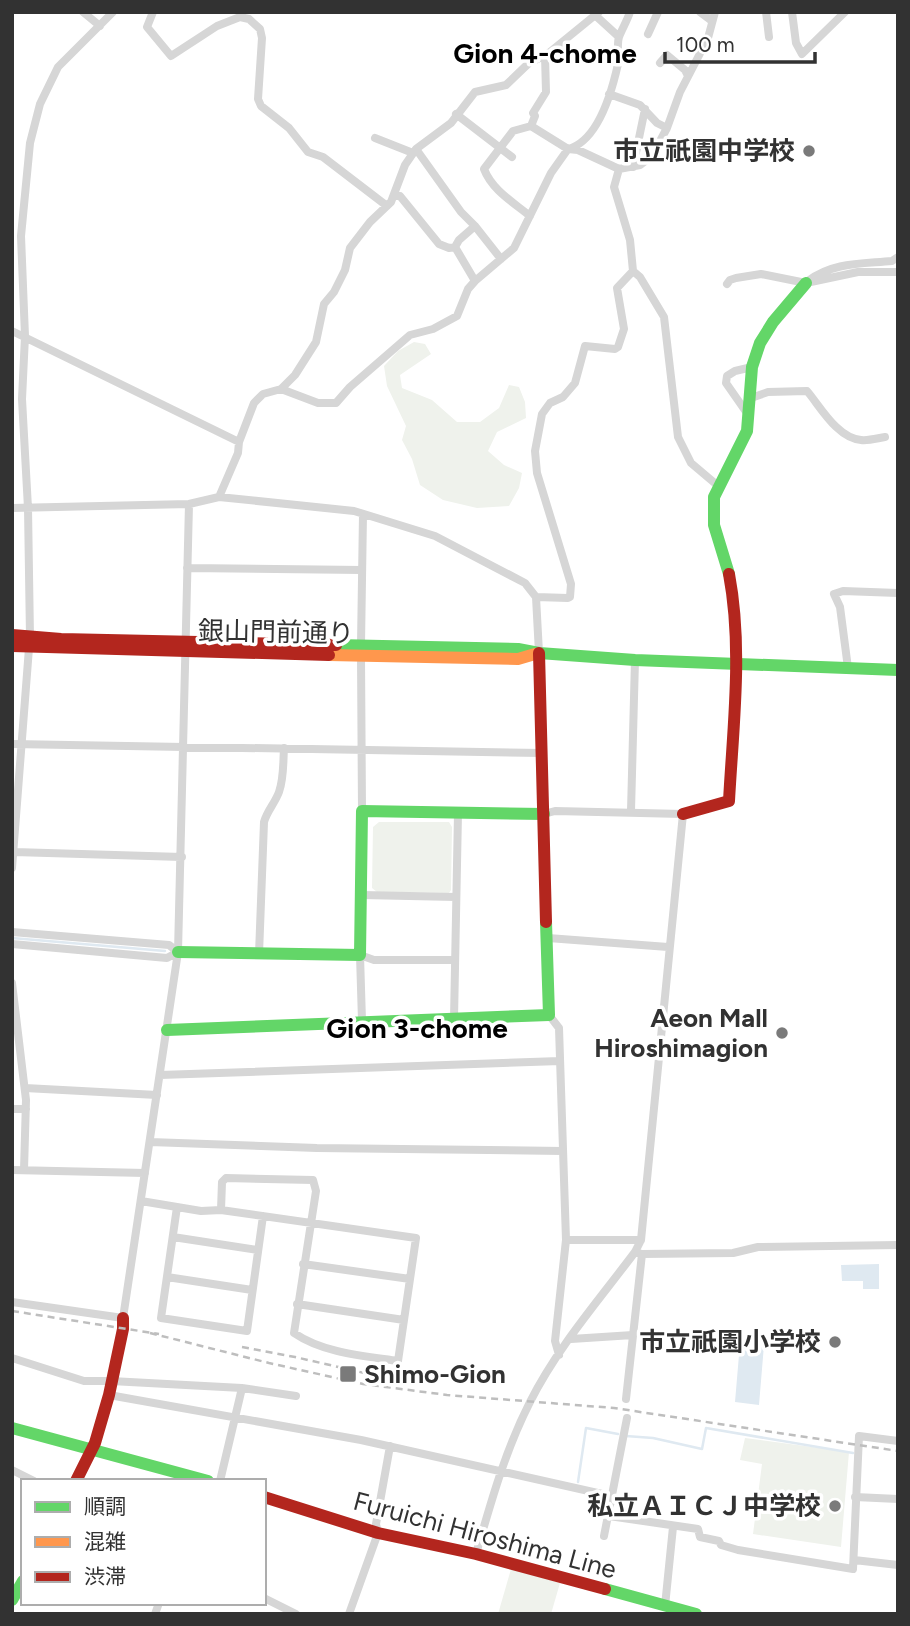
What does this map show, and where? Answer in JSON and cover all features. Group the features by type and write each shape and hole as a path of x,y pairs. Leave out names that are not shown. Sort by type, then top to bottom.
{"street":[{"path":"83,12 100,26"},
{"path":"12,868 29,643 28,508 22,398 25,336 21,236 30,143 40,104 58,67 113,12"},
{"path":"153,12 147,27 171,56 217,26 240,17 250,19 260,29 262,38 258,99 261,106 289,128 308,152 323,157 387,206"},
{"path":"281,388 318,403 336,403 350,387 410,335 433,328 457,316 468,289 514,248 551,173 568,149 577,147 600,119 619,61 619,37 630,12"},
{"path":"648,34 658,12"},
{"path":"700,12 712,21"},
{"path":"530,216 489,180 484,169 513,131 531,126 568,149 578,150 619,169 640,165 652,156 667,128 680,92 708,37 715,12"},
{"path":"766,12 769,37"},
{"path":"792,12 796,43 802,54 845,12"},
{"path":"219,497 254,403 263,394 281,388 295,376 316,342 324,304 334,292 345,270 350,248 394,196 405,165 415,151 451,122 475,92 506,85 530,62 545,56 598,14 619,37"},
{"path":"660,63 667,55 685,70 688,76"},
{"path":"531,126 535,116 533,113 547,92 545,56"},
{"path":"609,94 645,109 657,123 667,128"},
{"path":"633,167 645,109"},
{"path":"456,114 512,157"},
{"path":"375,138 415,151 501,259"},
{"path":"619,169 614,187 630,240 633,271 640,277 664,317 678,437 691,463 717,485"},
{"path":"394,196 400,196 439,244 449,248 455,247 475,226"},
{"path":"455,247 475,281"},
{"path":"362,811 544,814 555,811 631,811 683,814 729,801 735,665 731,583 712,508 717,485 745,440 751,418 752,367 757,347 774,321 806,283 821,271 845,265 892,261 898,257"},
{"path":"536,597 568,598 571,584 535,463 542,414 550,403 563,397 575,383 585,345 618,347 624,328 617,289 633,271"},
{"path":"727,284 736,278 761,274 806,283 858,272 898,272"},
{"path":"12,331 239,442"},
{"path":"751,418 726,383 727,376 735,371 752,367"},
{"path":"751,398 768,392 807,391 821,413 853,438 862,440 885,437"},
{"path":"12,398 22,398"},
{"path":"12,508 189,504 219,497 354,511 435,536 525,583 536,597 549,1015 559,1028 566,1240 555,1341 559,1355"},
{"path":"77,1479 93,1449 109,1395 123,1329 178,952 189,504"},
{"path":"362,1021 360,749 363,514"},
{"path":"187,568 362,570"},
{"path":"848,668 840,607 834,594 843,591 898,593"},
{"name":"銀山門前通り","path":"12,635 29,643"},
{"name":"銀山門前通り","path":"12,646 29,643 361,650 518,659 539,653 735,665 898,670"},
{"path":"631,811 635,660"},
{"path":"12,744 542,753"},
{"path":"259,954 264,822 267,810 278,796 284,748"},
{"path":"454,1019 458,813"},
{"path":"626,1399 638,1253 683,814"},
{"path":"13,852 182,857"},
{"path":"362,895 456,897"},
{"path":"12,932 169,945 178,952"},
{"path":"548,938 668,947"},
{"path":"12,944 167,958 178,952 360,955 374,960 454,960"},
{"path":"12,983 17,1064 25,1088 24,1170"},
{"path":"167,1030 549,1015"},
{"path":"160,1075 560,1061"},
{"path":"25,1088 157,1095"},
{"path":"12,1109 26,1109"},
{"path":"150,1142 317,1148 563,1151"},
{"path":"12,1170 145,1173"},
{"path":"141,1202 201,1211 222,1210 309,1223 416,1238 398,1361 353,1354 306,1342 293,1333 309,1223 316,1191 313,1180 226,1178 222,1182 222,1210"},
{"path":"177,1207 161,1318 247,1331 263,1216"},
{"path":"173,1237 258,1250"},
{"path":"566,1240 641,1240"},
{"path":"638,1253 733,1253 758,1247 898,1245"},
{"path":"476,1555 500,1472 530,1401 559,1355 638,1253"},
{"path":"303,1264 410,1279"},
{"path":"167,1277 252,1290"},
{"path":"12,1302 123,1318"},
{"path":"298,1304 404,1320"},
{"path":"571,1339 633,1335"},
{"path":"12,1359 84,1381 242,1388 296,1396"},
{"path":"220,1479 242,1388"},
{"path":"109,1395 390,1446 611,1496"},
{"path":"604,1536 627,1418"},
{"path":"12,1428 201,1479"},
{"path":"609,1516 698,1530 700,1537 719,1541 721,1545 738,1550 852,1569 859,1436 898,1441"},
{"path":"349,1614 378,1533 376,1524 390,1446"},
{"path":"12,1470 30,1479"},
{"path":"855,1497 898,1499"},
{"name":"Furuichi Hiroshima Line","path":"266,1498 378,1533 476,1555 696,1614"},
{"path":"665,1606 673,1527"},
{"path":"854,1560 898,1565"},
{"path":"12,1600 21,1584"},
{"path":"266,1599 296,1614"}],"shaded area":[{"path":"414,342 425,344 431,354 400,375 402,388 432,400 457,422 480,422 499,408 509,385 519,387 525,402 526,418 497,432 488,451 504,465 522,473 519,488 509,506 477,508 443,500 420,485 412,459 402,440 406,426 387,386 384,366 398,351"},
{"path":"379,822 449,822 452,827 449,893 377,892 372,888 373,827"},
{"path":"879,1264 879,1289 863,1289 863,1281 842,1281 841,1265"},
{"path":"740,1343 764,1345 759,1405 735,1402"},
{"path":"745,1438 849,1452 841,1547 753,1534 762,1464 740,1460"},
{"path":"511,1569 560,1583 551,1614 498,1614"}],"waterway":[{"path":"12,938 165,951"},
{"path":"578,1482 586,1428 618,1434"},
{"path":"626,1436 653,1438 702,1449 706,1428 853,1453"}],"railway":[{"path":"12,1311 159,1334"},
{"path":"150,1333 363,1384 447,1395 614,1408 898,1451"},
{"path":"242,1347 386,1378"}],"traffic: fast":[{"path":"729,574 714,525 714,497 747,431 752,367 760,343 773,322 806,283"},
{"path":"336,645 518,649 635,660 898,670"},
{"path":"178,952 360,955 362,811 544,814"},
{"path":"167,1030 549,1015 546,922"},
{"path":"12,1428 201,1479"},
{"path":"12,1600 21,1584"},
{"path":"605,1589 696,1614"}],"traffic: slow":[{"path":"329,655 518,659 535,654"}],"traffic: jam":[{"path":"683,814 729,801 736,659 729,574"},
{"path":"12,635 61,639 336,645"},
{"path":"12,646 329,655"},
{"path":"539,653 546,922"},
{"path":"77,1479 95,1443 109,1395 123,1318"},
{"path":"266,1498 378,1533 476,1554 605,1589"}],"place":[{"name":"市立祇園中学校","path":"809,151"},
{"name":"Aeon Mall Hiroshimagion","path":"782,1033"},
{"name":"市立祇園小学校","path":"835,1342"},
{"name":"Shimo-Gion","path":"348,1374"},
{"name":"私立ＡＩＣＪ中学校","path":"835,1506"}],"district":[{"name":"Gion 4-chome","path":"545,53"},
{"name":"Gion 3-chome","path":"417,1028"}]}
